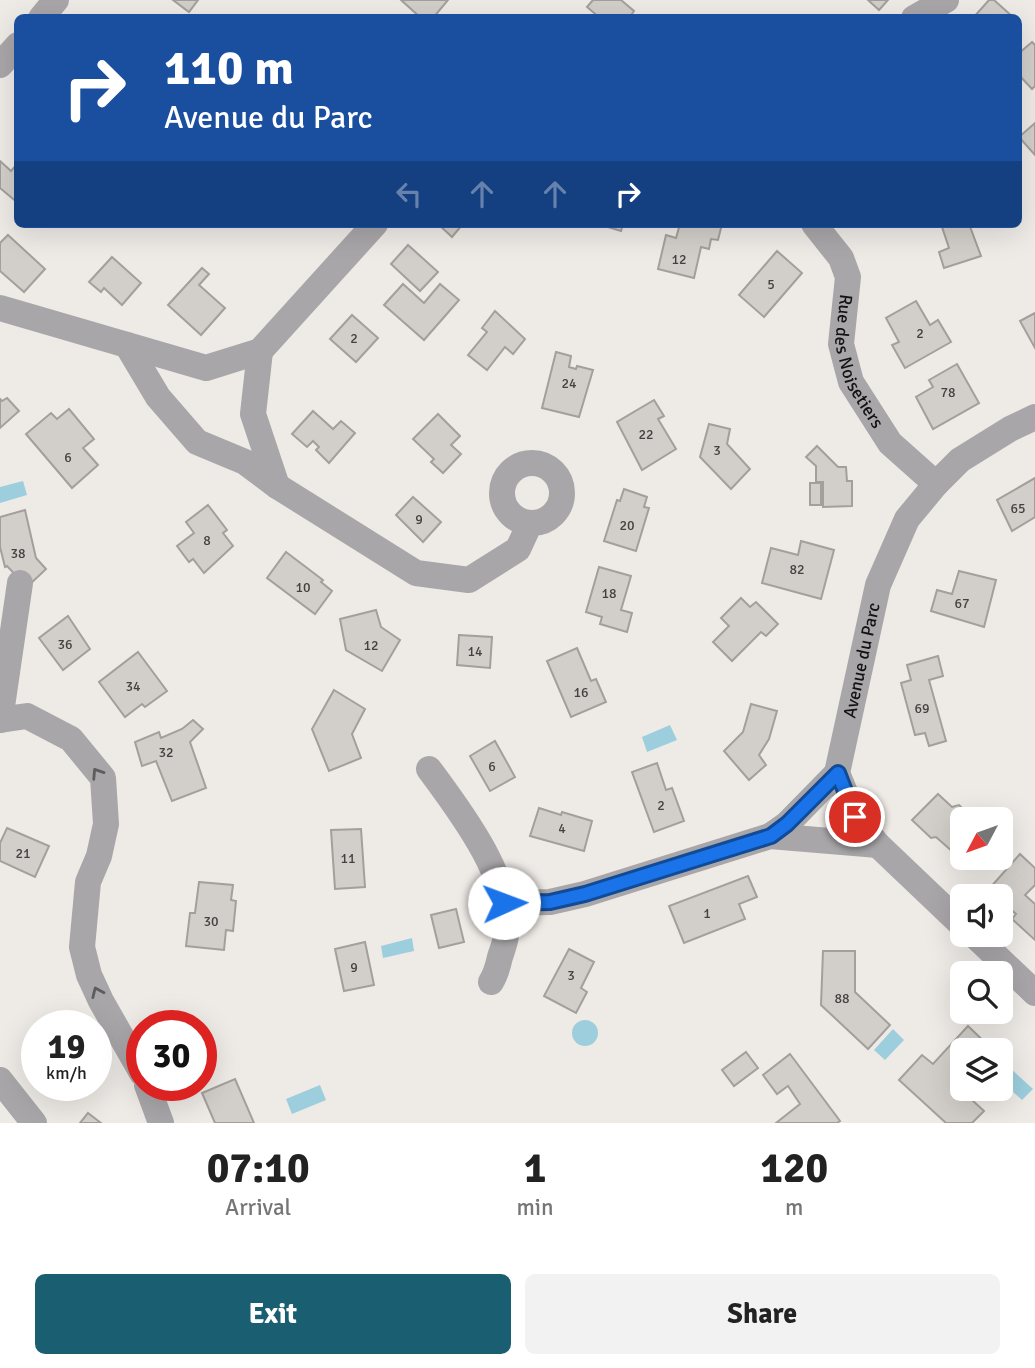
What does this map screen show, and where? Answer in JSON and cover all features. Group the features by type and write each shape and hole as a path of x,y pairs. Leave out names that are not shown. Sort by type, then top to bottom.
{"street":[{"path":"44,14 56,0"},
{"path":"921,14 946,0"},
{"path":"0,65 14,49"},
{"path":"0,307 206,368 260,351 371,228"},
{"name":"Rue des Noisetiers","path":"817,228 841,258 848,277 841,344 851,382 890,443 936,484"},
{"path":"127,345 158,397 197,442 245,462 277,486 416,573 469,580 518,549 530,523"},
{"path":"260,351 253,414 277,486"},
{"name":"Avenue du Parc","path":"838,773 878,585 907,519 960,460 1035,417"},
{"path":"20,583 0,720 27,716 71,739 103,778 106,824 99,856 88,882 82,947 89,975 126,1045"},
{"path":"429,769 464,815 486,855 504,903 506,935 491,982"},
{"path":"504,903 550,902 585,894 771,836 787,824 838,773 855,817 878,845 950,914"},
{"path":"771,836 878,845"},
{"path":"986,947 1035,993"},
{"path":"0,1080 34,1123"},
{"path":"153,1101 161,1123"}],"water":[{"path":"23,481 27,495 0,503 0,487"},
{"path":"670,725 677,740 647,752 642,737"},
{"path":"412,938 414,951 383,958 381,946"},
{"path":"585,1020 594,1024 598,1033 594,1042 585,1046 576,1042 572,1033 576,1024"},
{"path":"893,1029 904,1040 885,1060 874,1050"},
{"path":"1013,1071 1033,1089 1022,1100 1013,1092"},
{"path":"320,1085 326,1100 292,1114 286,1099"}],"building":[{"path":"173,0 198,0 189,12"},
{"path":"401,0 448,0 436,14 417,14"},
{"path":"593,0 621,0 634,11 632,14 595,14 587,7"},
{"path":"868,0 888,0 879,10"},
{"path":"989,0 994,0 1010,14 977,14"},
{"path":"1032,42 1035,45 1035,86 1032,89 1022,78 1022,51"},
{"path":"1035,123 1035,155 1022,140 1022,134"},
{"path":"0,161 11,171 14,168 14,200 0,188"},
{"path":"442,228 460,228 452,237"},
{"path":"679,228 721,228 718,240 711,239 709,249 701,247 694,278 658,269 666,235 676,238"},
{"path":"942,228 970,228 981,256 944,268 939,252 949,248"},
{"path":"8,235 45,269 24,292 0,271 0,243"},
{"path":"408,245 438,272 420,291 391,264"},
{"path":"777,251 802,273 764,317 739,295"},
{"path":"112,257 141,283 122,305 104,288 101,292 89,282"},
{"path":"202,268 209,274 199,285 225,308 201,335 168,305"},
{"path":"403,284 424,303 440,284 459,300 424,340 384,305"},
{"path":"916,301 930,325 938,320 951,342 905,368 892,345 899,342 886,318"},
{"path":"495,311 525,339 513,354 505,347 487,370 468,355 487,332 482,328"},
{"path":"1035,313 1035,348 1020,321"},
{"path":"352,315 378,338 356,362 330,339"},
{"path":"556,352 571,356 569,367 593,370 579,417 542,408"},
{"path":"957,364 979,403 933,429 916,397 933,387 929,380"},
{"path":"7,398 19,411 0,428 0,399 2,401"},
{"path":"654,400 664,416 658,419 676,449 642,470 617,422"},
{"path":"69,409 94,439 83,448 98,465 72,488 26,434 51,413 57,419"},
{"path":"313,411 333,429 341,421 355,433 329,463 316,450 319,447 313,441 307,447 292,434"},
{"path":"438,414 460,436 451,445 461,454 443,473 431,462 434,459 413,439"},
{"path":"709,424 730,429 727,444 750,469 731,489 700,457"},
{"path":"817,446 838,467 846,467 847,481 852,481 852,506 823,507 823,482 816,482 816,466 806,457"},
{"path":"1035,478 1035,517 1012,531 997,500"},
{"path":"810,483 821,483 821,505 810,505"},
{"path":"624,489 647,497 644,507 649,508 636,551 604,541 617,500 620,501"},
{"path":"413,497 441,522 423,542 396,515"},
{"path":"208,505 227,530 223,533 233,546 204,573 193,559 189,562 177,546 194,533 186,522"},
{"path":"25,510 36,558 46,569 27,587 5,567 0,547 0,517"},
{"path":"801,541 834,550 821,599 762,583 771,548 798,555"},
{"path":"286,552 323,580 321,582 332,591 315,614 267,578"},
{"path":"599,567 631,576 621,610 632,613 627,632 600,624 602,617 586,612"},
{"path":"959,571 996,580 984,627 931,611 937,590 952,594"},
{"path":"741,598 750,607 756,602 778,624 766,636 761,632 732,661 713,642 729,626 721,618"},
{"path":"376,610 381,627 400,640 382,671 346,650 340,619"},
{"path":"68,616 90,649 63,670 39,638"},
{"path":"459,635 492,637 490,668 457,665"},
{"path":"577,648 591,681 596,679 606,702 571,717 547,661"},
{"path":"138,652 167,691 145,707 142,704 125,717 99,682"},
{"path":"938,656 943,676 929,680 946,741 929,746 925,733 915,735 901,683 911,680 907,665"},
{"path":"334,690 365,709 352,734 361,758 329,771 312,729"},
{"path":"751,704 777,711 769,739 759,755 766,765 749,780 724,751 743,732"},
{"path":"193,720 203,729 190,742 206,788 172,801 156,761 142,766 135,742 159,732 161,738 182,729"},
{"path":"495,741 515,777 490,791 470,756"},
{"path":"657,763 666,790 672,788 684,821 654,832 632,772"},
{"path":"938,794 952,807 950,849 936,837 931,838 912,820"},
{"path":"539,808 592,821 584,851 530,836"},
{"path":"7,828 49,846 35,877 0,861 0,843"},
{"path":"361,829 365,887 335,889 331,830"},
{"path":"1020,854 1035,868 1035,885 1025,895 1035,904 1035,940 1013,920 1016,914 1013,911 1013,884 993,884 1006,870 1013,870 1013,862"},
{"path":"748,876 757,897 739,904 745,919 684,943 669,906"},
{"path":"199,882 233,885 231,900 236,901 233,931 226,930 224,950 186,946 190,913 195,913"},
{"path":"456,909 464,942 439,948 431,915"},
{"path":"365,942 374,985 344,991 335,949"},
{"path":"569,949 594,962 581,988 587,992 576,1013 544,996"},
{"path":"823,951 855,951 855,992 890,1025 868,1049 821,1005"},
{"path":"968,1026 980,1038 957,1038"},
{"path":"950,1046 950,1101 973,1101 984,1111 972,1123 946,1123 899,1080 922,1055 933,1064"},
{"path":"746,1052 758,1068 734,1086 722,1070"},
{"path":"790,1054 840,1121 776,1123 800,1104 788,1086 777,1094 763,1075"},
{"path":"235,1079 254,1123 215,1123 205,1101 217,1101 217,1087"},
{"path":"88,1113 101,1123 80,1123"}],"route":[{"path":"504,903 550,902 585,894 771,836 787,824 838,773 855,817"}]}
